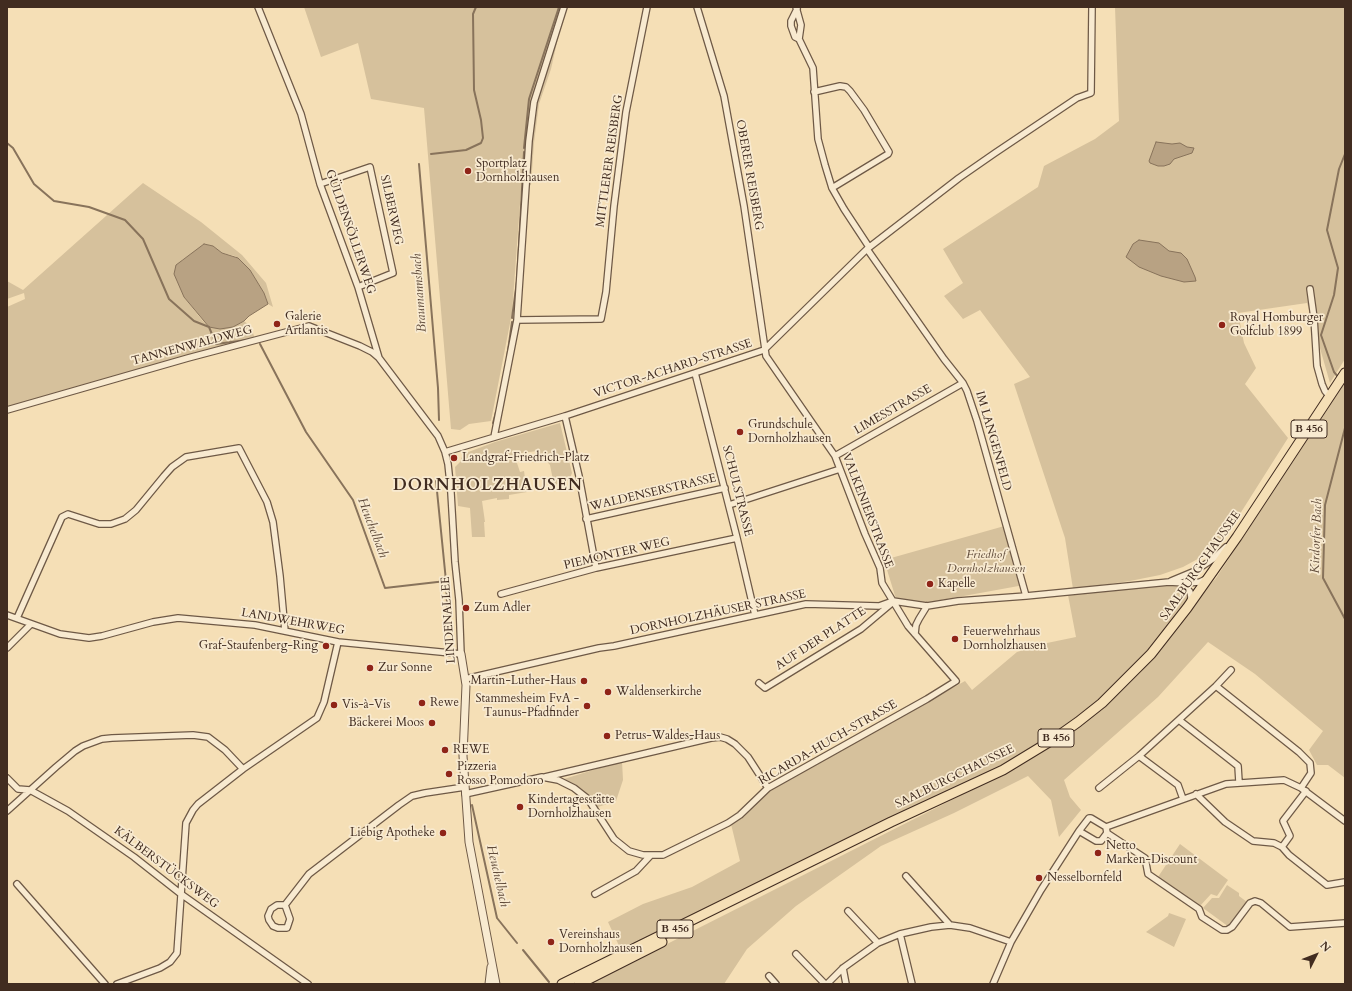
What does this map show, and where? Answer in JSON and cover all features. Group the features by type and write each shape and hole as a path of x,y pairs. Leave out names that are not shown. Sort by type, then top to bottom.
{"main road":[{"name":"SAALBURGCHAUSSEE","path":"562,984 891,822 1003,770 1054,739 1078,722 1102,703 1151,654 1187,608 1237,537 1345,373"},
{"name":"B 456","path":"579,984 704,920 739,897"}],"street":[{"name":"GÜLDENSÖLLERWEG","path":"258,7 301,114 320,184 358,287 379,358 431,425 445,452"},
{"path":"494,437 517,320 529,141 534,102 564,7"},
{"name":"MITTLERER REISBERG","path":"517,320 601,319 606,292 614,206 626,112 647,7"},
{"name":"OBERER REISBERG","path":"697,7 724,96 744,206 764,350"},
{"name":"VICTOR-ACHARD-STRASSE","path":"445,452 565,416 764,350 868,248 959,178 1077,98 1091,93 1092,7"},
{"path":"797,8 801,25 799,39"},
{"name":"IM LANGENFELD","path":"797,8 790,21 795,37 799,39 813,68 818,139 832,188 868,248 944,359 963,383 967,391 977,421 1026,596"},
{"path":"814,92 840,86 846,87 864,110 890,152 832,188"},
{"name":"SILBERWEG","path":"320,184 370,167 393,273 358,287"},
{"path":"1310,289 1314,318 1317,366 1322,384 1330,397"},
{"name":"TANNENWALDWEG","path":"7,410 188,358 310,326 360,346 372,352 379,358"},
{"name":"VALKENIERSTRASSE","path":"764,350 766,356 835,456 865,534 880,568 882,583 908,626 956,681"},
{"name":"SCHULSTRASSE","path":"695,373 729,505 754,615"},
{"name":"LIMESSTRASSE","path":"835,456 963,383"},
{"path":"565,416 579,476 596,568"},
{"path":"17,618 62,516 68,514 99,524 112,524 125,519 136,510 172,467 186,458 239,448 267,502 273,522 285,631"},
{"name":"LINDENALLEE","path":"445,452 448,464 451,493 459,600 461,654 466,679 463,756 470,849 496,984"},
{"path":"729,505 840,469"},
{"name":"WALDENSERSTRASSE","path":"586,519 724,488"},
{"name":"DORNHOLZHÄUSER STRASSE","path":"1169,582 1194,571 1213,559 1237,537"},
{"name":"PIEMONTER WEG","path":"501,594 596,568 737,538"},
{"name":"DORNHOLZHÄUSER STRASSE","path":"466,679 599,648 806,604 879,606 893,601 927,606 958,601 1169,582 1200,582 1210,575"},
{"path":"1180,583 1190,592 1191,597 1187,608"},
{"name":"AUF DER PLATTE","path":"759,683 765,688 862,629 893,601"},
{"path":"915,634 916,625 927,606"},
{"name":"LANDWEHRWEG","path":"7,615 60,634 89,638 172,618 255,625 338,642 461,654"},
{"path":"7,648 31,624"},
{"path":"117,984 160,968 170,962 176,953 186,823 189,817 198,804 317,718 324,702 338,642"},
{"path":"1099,788 1139,756 1216,686 1231,670"},
{"name":"RICARDA-HUCH-STRASSE","path":"285,905 309,874 412,796 425,793 465,791 542,777 558,780 574,788 588,799 614,839 629,851 650,856 663,855 728,823 740,815 768,788 927,699 956,681"},
{"path":"1216,686 1299,752 1310,763 1311,773 1283,821 1290,836 1282,847"},
{"path":"1179,720 1238,766 1239,782"},
{"path":"7,811 56,766 75,751 83,746 102,739 193,735 204,736 208,737 225,750 243,770"},
{"path":"542,777 720,736 735,744 748,757 768,788"},
{"path":"1139,756 1178,785 1183,799"},
{"name":"KÄLBERSTÜCKSWEG","path":"7,778 18,788 30,790 68,811 128,852 181,894 308,984"},
{"path":"1079,831 1096,841 1101,842 1107,830 1196,794 1226,784 1284,780 1303,789 1345,820"},
{"path":"1196,794 1225,822 1253,841 1274,844 1282,847 1289,855 1327,885 1345,882"},
{"path":"993,984 1011,942 1041,890 1089,818 1092,818 1145,858 1148,874 1200,910 1202,917 1222,930 1227,930 1232,927 1250,903 1255,901 1261,903 1290,927 1345,923"},
{"path":"595,894 636,871 650,856"},
{"path":"906,876 950,925"},
{"path":"17,884 105,984"},
{"path":"277,905 285,905 290,919 287,928 278,928 273,926 268,920 271,909 277,905"},
{"path":"848,911 878,943"},
{"path":"796,954 826,984 843,968 878,943 900,934 932,927 950,925 970,928 1011,942"},
{"path":"900,934 912,984"},
{"path":"489,984 492,963"},
{"path":"843,968 846,984"},
{"path":"769,976 776,984"}],"green space":[{"path":"304,7 565,7 551,69 539,104 531,185 521,190 512,313 491,421 469,424 460,430 451,429 424,108 371,99 358,43 321,57"},
{"path":"1115,7 1345,7 1345,359 1330,383 1307,303 1238,313 1244,343 1256,368 1245,384 1288,438 1222,540 1205,555 1183,567 1160,575 1073,589 1065,538 1014,384 1030,377 980,310 963,319 944,296 963,283 943,249 1038,187 1044,166 1095,139 1119,121"},
{"path":"143,183 201,222 242,255 266,283 273,307 268,304 264,293 250,270 235,256 222,253 213,246 204,244 194,253 182,260 184,297 202,320 209,327 233,327 244,321 251,327 255,339 160,363 7,407 7,307 25,299 24,293 7,299 7,281 23,290"},
{"path":"1344,384 1345,778 1328,765 1317,765 1309,750 1323,731 1255,674 1208,642 1158,697 1064,780 1070,797 1081,810 1059,837 1051,800 1028,776 954,813 881,846 796,906 747,949 724,984 588,984 1005,773 1060,741 1107,705 1140,673 1170,638 1216,578"},
{"path":"560,423 572,473 570,478 566,482 554,485 550,465 537,451 514,454 520,472 524,471 527,492 509,495 509,499 497,500 497,498 482,501 485,522 485,537 472,537 470,508 458,506 455,467 460,462 463,454 495,442"},
{"name":"Friedhof Dornholzhausen","path":"1008,525 1024,585 925,603 896,599 884,560"},
{"path":"1170,585 1179,587 1184,591 1187,597 1186,603 1161,635 1132,668 1100,699 1053,734 1000,766 621,950 608,922 643,904 692,887 740,861 731,824 744,817 769,790 965,681 972,690 1017,652 1047,643 1076,637 1068,595"},
{"path":"622,761 623,780 616,801 595,808 588,795 564,779"},
{"path":"1180,844 1228,880 1217,896 1211,894 1200,906 1158,877"},
{"path":"1227,885 1239,893 1239,896 1247,902 1229,927 1203,908 1212,898 1219,898"},
{"path":"1169,913 1186,919 1174,947 1146,932 1168,916"}],"shaded area":[{"path":"1156,142 1172,144 1180,143 1187,147 1194,148 1192,153 1174,159 1170,164 1158,166 1150,163 1149,161"},
{"path":"1139,240 1159,243 1169,251 1181,253 1187,259 1196,281 1184,282 1161,276 1139,267 1126,257 1133,244"},
{"path":"204,244 213,246 222,253 238,258 250,270 264,293 268,304 233,327 220,329 209,327 184,297 174,274 176,265"}],"waterway":[{"name":"Braumannsbach","path":"431,154 466,150 481,143 483,138 481,120 474,90 473,14 476,7"},
{"path":"524,148 529,99 559,7"},
{"name":"Heuchelbach","path":"7,143 13,148 34,184 54,201 89,207 125,220 143,239 169,299 194,321 209,327 216,344 247,340"},
{"path":"512,318 517,281 524,152"},
{"name":"Kirdorfer Bach","path":"1339,378 1334,372 1321,335 1334,295 1338,268 1327,230 1339,169 1345,154"},
{"name":"Braumannsbach","path":"419,164 438,388 439,420"},
{"path":"507,358 512,322"},
{"name":"Heuchelbach","path":"260,344 306,432 353,500 385,588 446,581 448,626"},
{"path":"493,423 496,412"},
{"name":"Kirdorfer Bach","path":"1345,428 1325,505 1323,578 1345,619"},
{"name":"Braumannsbach","path":"436,481 446,581"},
{"name":"Heuchelbach","path":"472,805 497,918 517,943"},
{"name":"Heuchelbach","path":"523,950 549,982"}],"place":[{"name":"Sportplatz Dornholzhausen","path":"468,171"},
{"name":"Galerie Artlantis","path":"277,324"},
{"name":"Royal Homburger Golfclub 1899","path":"1222,325"},
{"name":"Grundschule Dornholzhausen","path":"740,432"},
{"name":"Landgraf-Friedrich-Platz","path":"454,458"},
{"name":"Kapelle","path":"930,584"},
{"name":"Zum Adler","path":"466,608"},
{"name":"Feuerwehrhaus Dornholzhausen","path":"955,639"},
{"name":"Graf-Staufenberg-Ring","path":"326,646"},
{"name":"Zur Sonne","path":"370,668"},
{"name":"Martin-Luther-Haus","path":"584,681"},
{"name":"Waldenserkirche","path":"608,692"},
{"name":"Rewe","path":"422,703"},
{"name":"Vis-à-Vis","path":"334,705"},
{"name":"Stammesheim FvA - Taunus-Pfadfinder","path":"587,706"},
{"name":"Bäckerei Moos","path":"432,723"},
{"name":"Petrus-Waldes-Haus","path":"607,736"},
{"name":"REWE","path":"445,750"},
{"name":"Pizzeria Rosso Pomodoro","path":"449,774"},
{"name":"Kindertagesstätte Dornholzhausen","path":"520,807"},
{"name":"Liebig Apotheke","path":"443,833"},
{"name":"Netto Marken-Discount","path":"1098,853"},
{"name":"Nesselbornfeld","path":"1039,878"},
{"name":"Vereinshaus Dornholzhausen","path":"551,942"}],"district":[{"name":"DORNHOLZHAUSEN","path":"488,486"}]}
